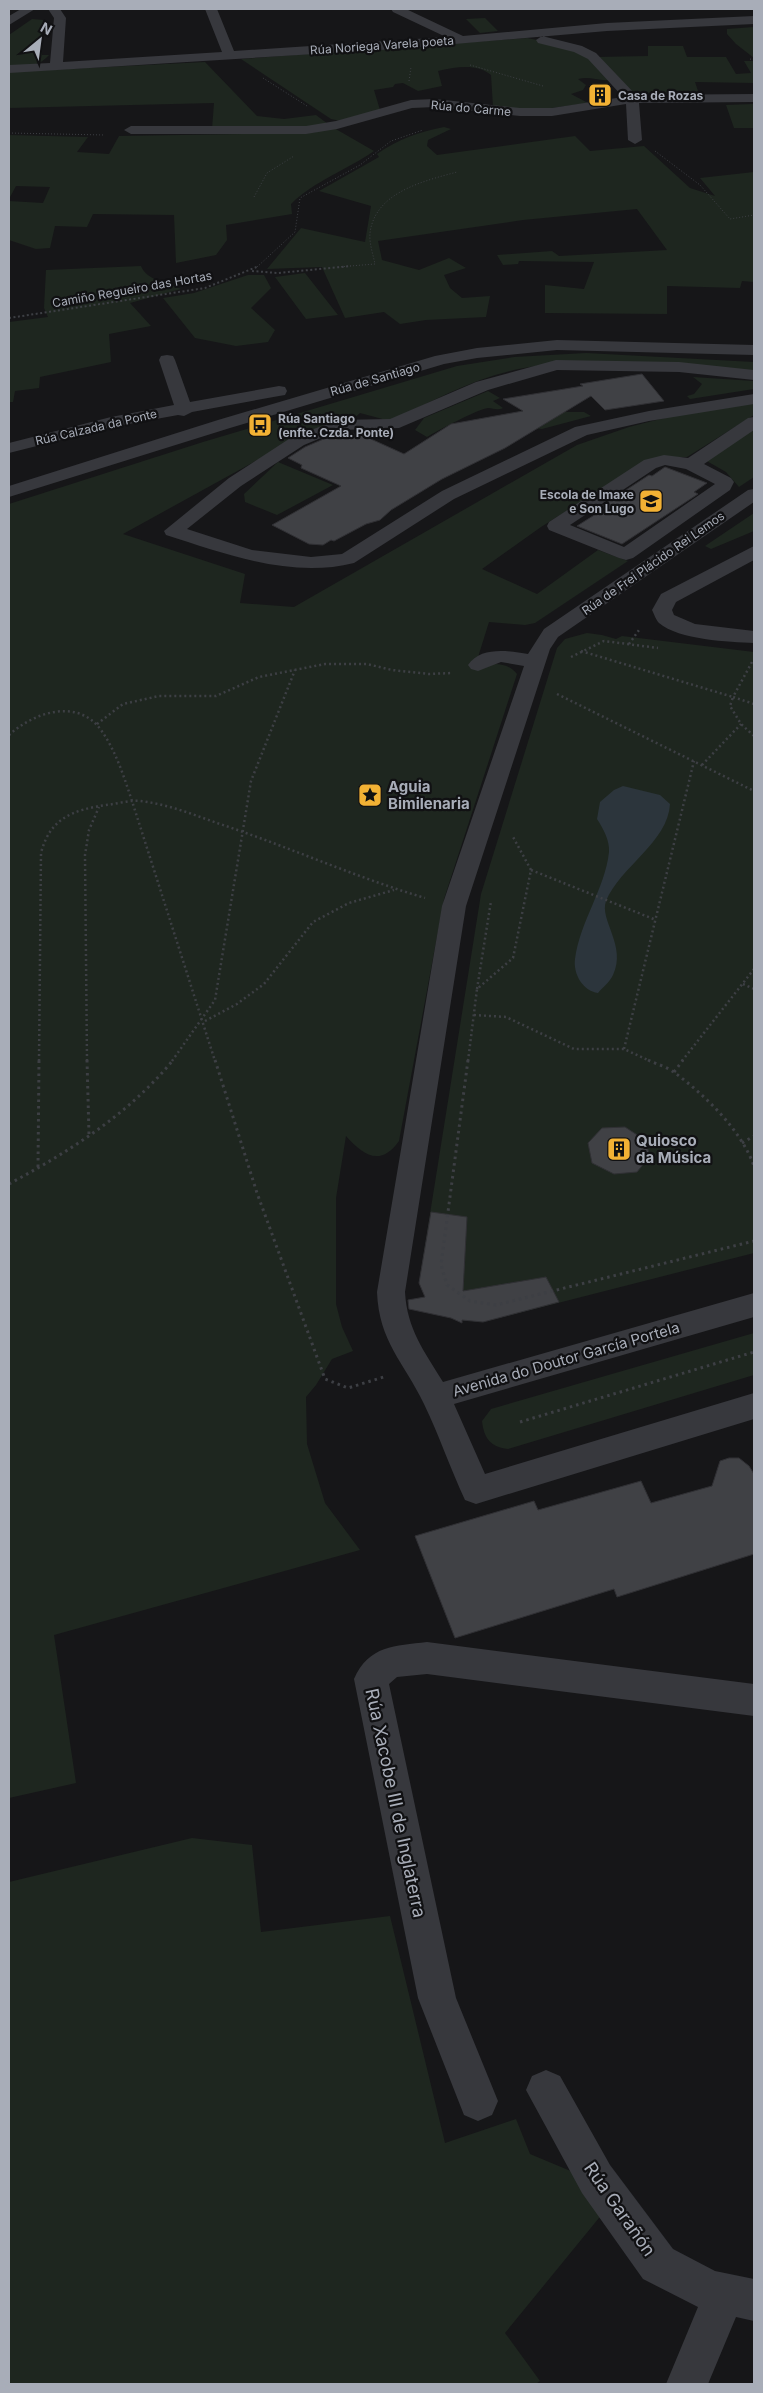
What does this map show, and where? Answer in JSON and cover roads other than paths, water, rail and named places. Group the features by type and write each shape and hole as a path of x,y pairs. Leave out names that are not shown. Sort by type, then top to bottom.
{"street":[{"path":"9,21 29,9"},
{"path":"54,9 60,18 56,67"},
{"path":"211,9 226,56"},
{"path":"397,9 460,39"},
{"name":"Rúa Noriega Varela poeta","path":"9,69 226,56 607,27 754,20"},
{"path":"503,35 538,39 578,49 592,56 632,98 635,140"},
{"name":"Rúa do Carme","path":"130,130 274,131 316,128 337,125 411,104 435,103 511,112 552,112 632,98 754,98"},
{"name":"Rúa de Santiago","path":"9,492 407,369 476,353 557,345 598,344 754,350"},
{"path":"167,360 184,411"},
{"path":"754,375 679,367 556,366 482,386 393,424 338,425 298,441 235,482 172,531 250,555 311,563 346,559 448,495 581,431 649,416 754,398"},
{"name":"Rúa Calzada da Ponte","path":"184,411 304,386"},
{"name":"Rúa Calzada da Ponte","path":"9,448 111,422 164,411 184,411 206,415 224,424"},
{"path":"691,464 725,482 724,486 626,554 556,526 650,464 664,460 691,464 754,422"},
{"name":"Rúa de Frei Plácido Rei Lemos","path":"535,661 540,649 551,633 754,494"},
{"path":"754,552 668,598 662,605 661,612 664,619 677,626 754,637"},
{"path":"436,1397 402,1339 392,1313 391,1292 454,906 535,661 498,656 478,665"},
{"name":"Avenida do Doutor García Portela","path":"754,1305 436,1397 476,1490 754,1406"},
{"name":"Rúa Xacobe III de Inglaterra","path":"478,2101 437,1998 370,1680 388,1662 426,1658 754,1700"},
{"name":"Rúa Garañón","path":"546,2090 596,2179 658,2264 710,2291 740,2297 687,2384"}],"place":[{"name":"Casa de Rozas","path":"600,95"},
{"name":"Rúa Santiago (enfte. Czda. Ponte)","path":"260,425"},
{"name":"Escola de Imaxe e Son Lugo","path":"651,501"},
{"name":"Aguia Bimilenaria","path":"370,795"},
{"name":"Quiosco da Música","path":"619,1149"}]}
